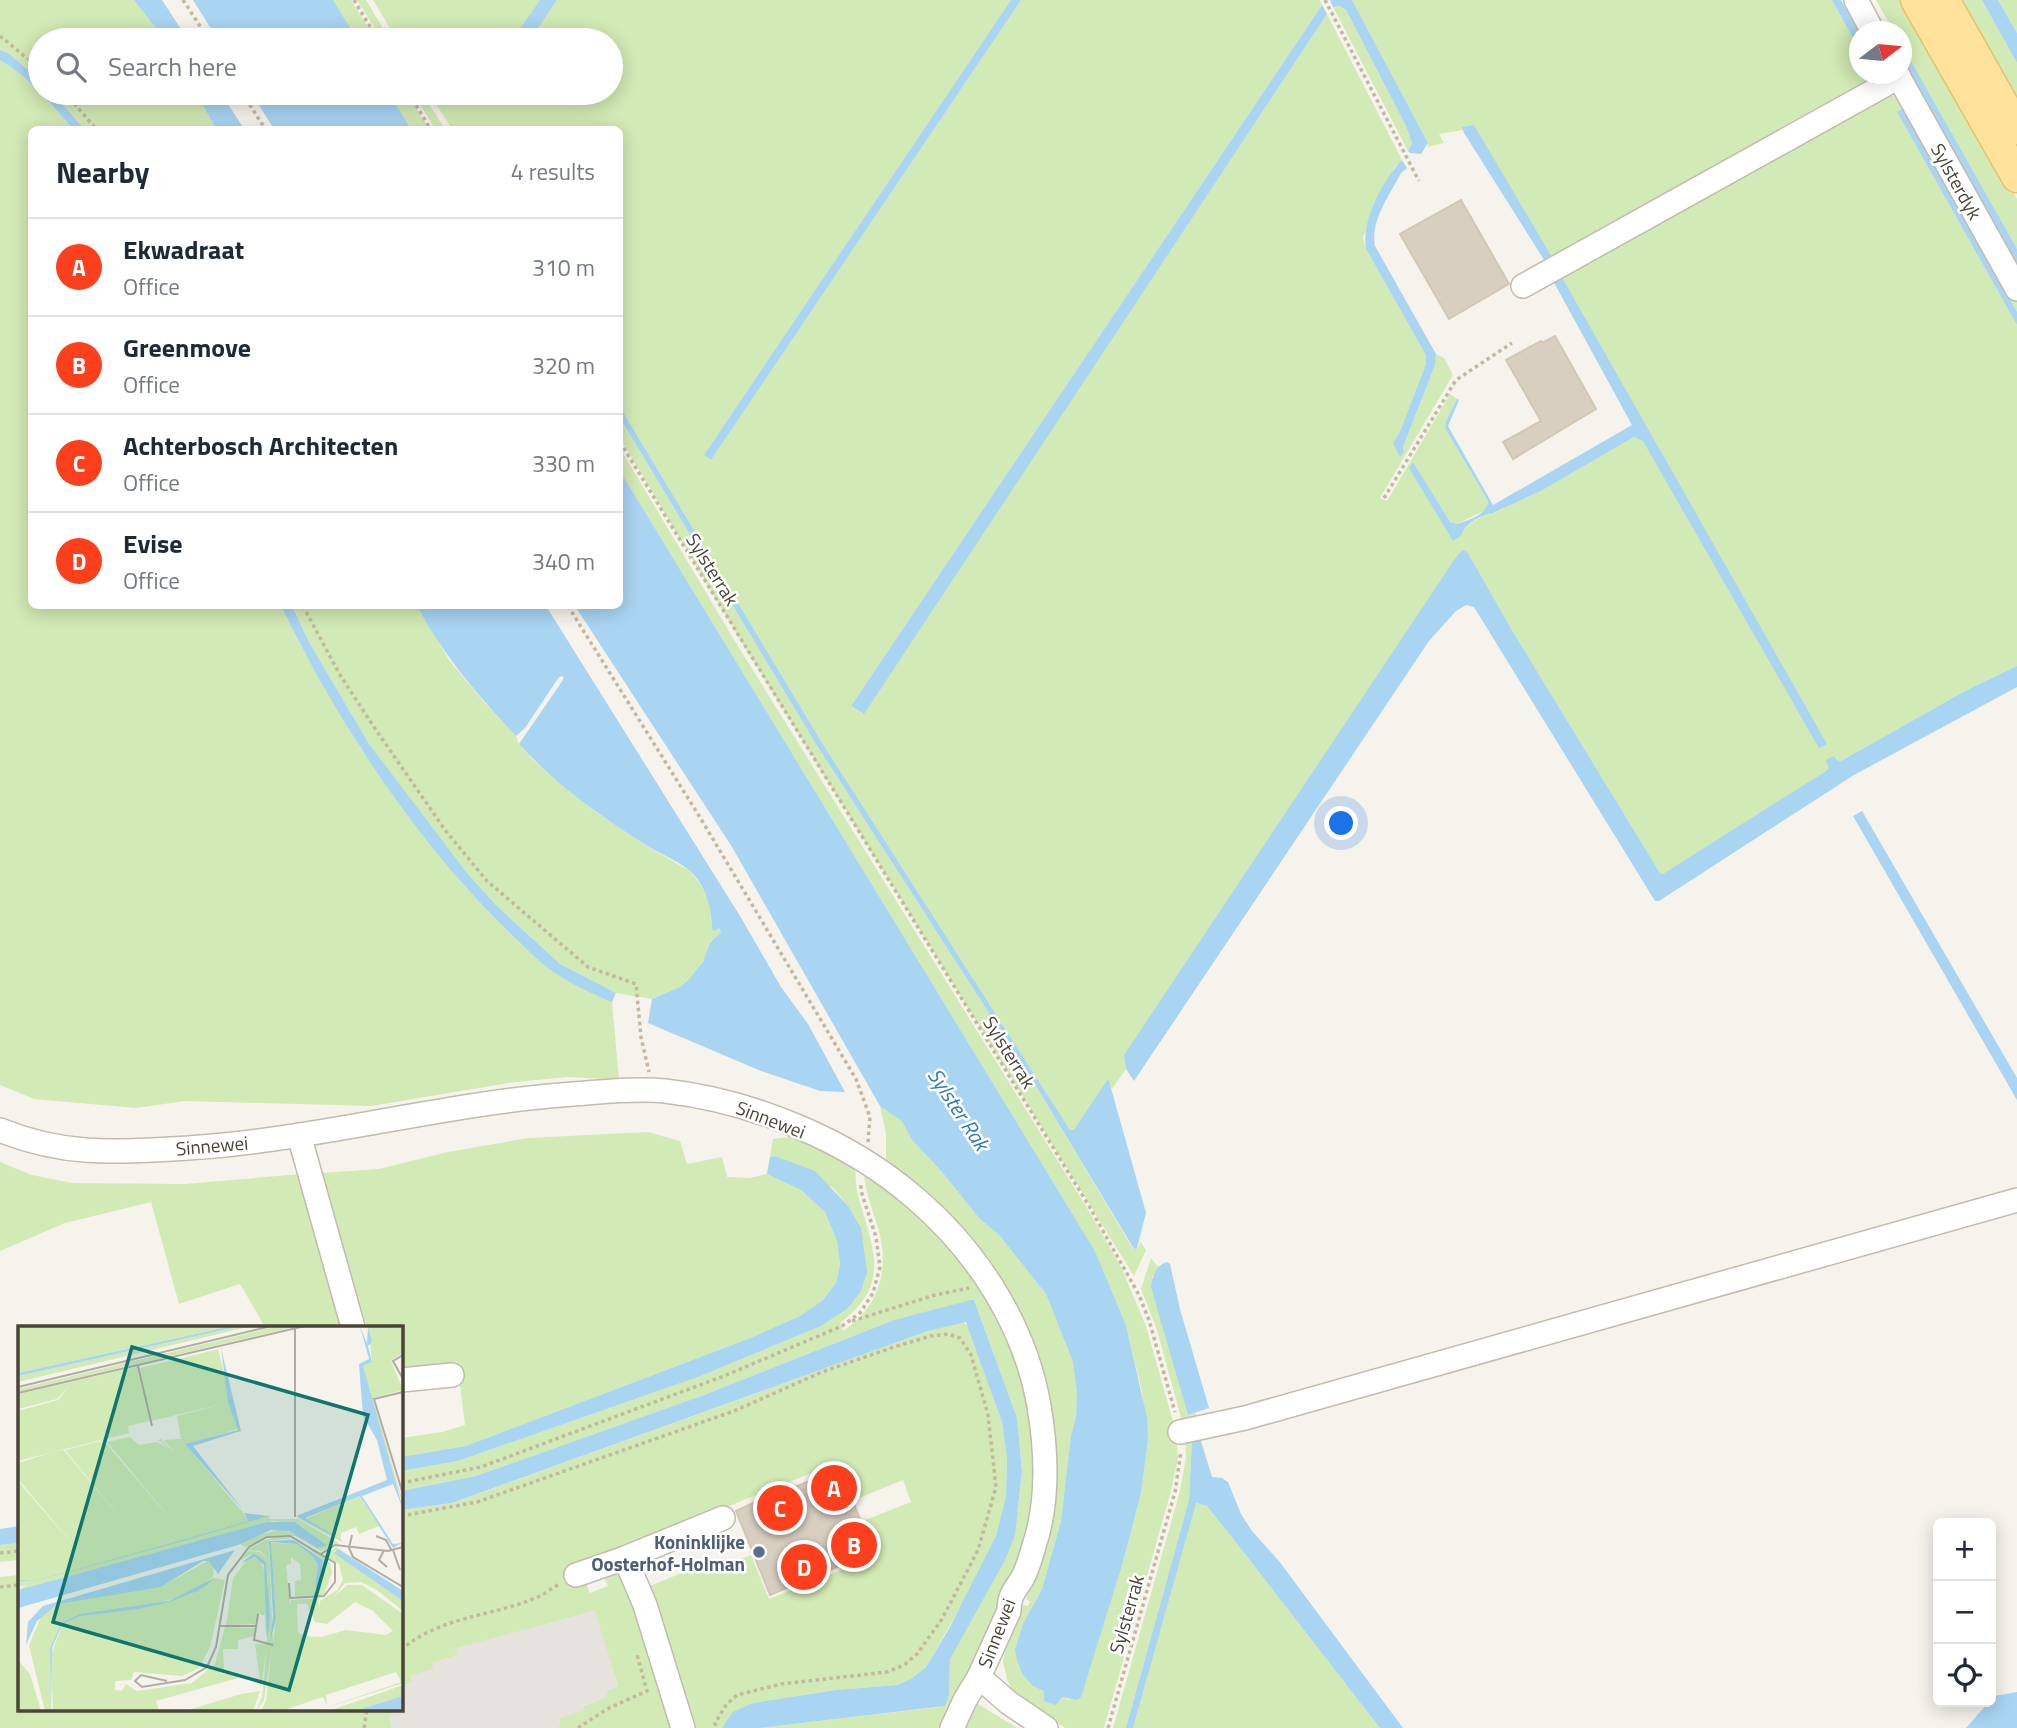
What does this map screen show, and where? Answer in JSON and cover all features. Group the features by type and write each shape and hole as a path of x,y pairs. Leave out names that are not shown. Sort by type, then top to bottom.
{"main road":[{"path":"1916,0 2017,177"},
{"path":"1944,0 2017,129"}],"street":[{"path":"1856,0 1868,21"},
{"path":"1523,286 1882,84"},
{"name":"Sylsterdyk","path":"1903,84 2017,289"},
{"name":"Sinnewei","path":"0,1130 47,1146 79,1151 216,1146 505,1101 574,1094 653,1091 726,1101 783,1121 862,1158 925,1206 971,1256 992,1285 1011,1320 1028,1366 1039,1404 1046,1471 1044,1506 1035,1544 1022,1579 1009,1599 1009,1611 979,1677 1009,1703 1046,1728"},
{"path":"299,1135 354,1326"},
{"path":"1180,1432 1245,1419 2017,1200"},
{"path":"402,1380 452,1375"},
{"path":"576,1575 723,1518"},
{"path":"625,1558 645,1605 683,1728"},
{"path":"952,1728 979,1677"}],"path":[{"path":"183,0 201,28"},
{"path":"354,0 371,28"},
{"path":"1325,0 1419,181"},
{"path":"0,36 28,59"},
{"path":"75,105 94,126"},
{"path":"250,105 263,126"},
{"path":"416,105 429,126"},
{"path":"1384,498 1456,380 1512,343"},
{"name":"Sylsterrak","path":"623,447 1089,1206 1125,1268 1149,1320 1180,1432 1181,1458 1179,1475 1108,1728"},
{"path":"305,609 340,675 376,730 445,830 487,881 588,967 636,984 641,1037 653,1091"},
{"path":"570,609 701,819 856,1079 870,1117 870,1137 862,1158 861,1191 876,1237 880,1267 873,1293 860,1313 847,1323"},
{"path":"402,1483 481,1467 724,1376 847,1323 935,1295 992,1285"},
{"path":"402,1516 477,1502 734,1410 822,1372 894,1347 931,1336 948,1334 960,1338 971,1355 988,1415 996,1487 978,1550 942,1619 917,1654 904,1665 887,1672 791,1682 737,1695 726,1705 715,1723 716,1728"},
{"path":"0,1553 18,1551"},
{"path":"402,1649 414,1638 466,1616 542,1595 576,1575"},
{"path":"0,1587 18,1585"},
{"path":"578,1728 607,1709 647,1691 636,1652"},
{"path":"365,1728 366,1711"}],"shaded area":[{"path":"596,1611 618,1688 608,1697 585,1705 586,1710 559,1718 560,1725 557,1728 392,1728 389,1717 393,1715 392,1710 402,1710 402,1691 406,1689 404,1684 410,1676 432,1669 432,1663 458,1655 455,1648"}],"green space":[{"path":"0,0 134,0 156,28 28,28 28,70 8,53 0,50"},
{"path":"333,0 351,0 368,28 350,28"},
{"path":"357,0 366,0 383,28 374,28"},
{"path":"373,0 540,0 520,28 390,28"},
{"path":"557,0 1011,0 704,455 711,460 1021,0 1320,0 1322,5 851,706 863,714 1327,14 1402,160 1394,168 1363,237 1366,249 1426,355 1426,364 1394,443 1400,457 1435,365 1436,354 1444,358 1453,375 1380,498 1387,501 1450,394 1457,399 1445,428 1488,501 1486,510 1457,524 1450,522 1413,463 1453,541 1482,516 1541,491 1634,437 1643,440 1560,274 1886,94 1902,98 2017,297 2017,312 1901,108 1897,112 2017,325 2017,666 1965,691 1841,761 1834,756 1829,769 1664,874 1660,873 1468,553 1463,551 1456,557 1124,1055 1126,1069 1112,1089 1107,1080 1074,1130 1070,1130 821,741 623,412 623,126 450,126 437,105 623,105 623,28 538,28"},
{"path":"1352,0 1832,0 1849,31 1849,84 1869,84 1552,264 1474,125 1463,127 1463,130 1439,134 1444,143 1428,147"},
{"path":"1876,0 1904,0 2017,199 2017,249 1912,63 1912,21 1888,21"},
{"path":"1956,0 1982,0 2017,63 2017,109"},
{"path":"1998,0 2017,0 2017,33 2016,31"},
{"path":"1340,6 1346,10 1406,126 1412,145 1408,151 1333,7"},
{"path":"0,60 28,80 28,105 52,105 70,126 28,126 28,609 282,609 361,749 459,879 490,913 554,972 612,1002 619,1080 568,1077 515,1082 371,1106 185,1101 136,1108 34,1099 0,1085"},
{"path":"63,105 203,105 214,126 81,126"},
{"path":"396,105 414,105 427,126 409,126"},
{"path":"420,105 430,105 443,126 433,126"},
{"path":"623,423 816,744 1039,1091 1133,1249 1139,1247 1140,1241 1146,1250 1134,1276 744,646 623,443"},
{"path":"623,453 733,638 1087,1208 1121,1267 1146,1326 1176,1432 1178,1458 1104,1728 1065,1728 1013,1691 1007,1680 1003,1661 1006,1645 1023,1605 1028,1606 1030,1602 1026,1599 1045,1547 1021,1316 1000,1279 958,1224 886,1161 886,1133 880,1106 895,1115 867,1035 912,1140 979,1218 1000,1236 1046,1294 1073,1362 1077,1394 1076,1417 1071,1435 1061,1521 1042,1589 1033,1605 1033,1686 1070,1700 1123,1562 1141,1493 1148,1440 1142,1392 1126,1325 1095,1251 623,476"},
{"path":"293,609 419,609 449,660 516,736 519,744 533,760 592,809 643,844 690,871 709,901 712,929 719,928 721,932 710,943 697,971 680,987 652,999 616,993 560,964 497,906 467,873 369,744 309,642"},
{"path":"648,1132 680,1141 687,1164 722,1157 727,1177 749,1178 767,1174 801,1190 825,1212 837,1241 840,1264 836,1283 824,1299 800,1316 748,1339 466,1446 402,1457 402,1438 443,1432 465,1425 457,1362 402,1372 402,1326 367,1326 321,1173 379,1169 448,1152 528,1138"},
{"path":"790,1137 855,1162 857,1191 872,1248 873,1279 857,1308 840,1323 843,1331 864,1313 872,1302 883,1264 878,1228 864,1172 897,1196 927,1223 978,1285 998,1319 1025,1394 1032,1434 1034,1474 1033,1500 1026,1539 1009,1588 944,1728 760,1728 940,1707 949,1695 950,1659 1018,1510 1022,1471 1017,1418 974,1300 894,1320 704,1395 476,1476 402,1491 402,1471 458,1461 698,1377 821,1326 861,1228 849,1207 833,1188 776,1156 770,1157 773,1139"},
{"path":"0,1162 32,1175 72,1183 185,1184 301,1174 342,1326 264,1326 240,1284 179,1304 151,1202 65,1223 0,1251"},
{"path":"1151,1258 1159,1268 1152,1277 1188,1415 1196,1413 1198,1424 1183,1425 1157,1330 1141,1289"},
{"path":"963,1322 969,1327 1002,1422 1007,1458 1006,1497 996,1536 976,1580 926,1667 911,1679 897,1685 836,1690 753,1703 723,1725 723,1728 689,1728 645,1588 696,1567 711,1571 751,1555 769,1599 877,1556 863,1521 911,1502 903,1480 854,1500 839,1462 639,1542 583,1576 590,1593 608,1586 602,1572 614,1568 623,1574 677,1728 557,1728 560,1725 559,1718 585,1710 584,1706 607,1697 606,1691 618,1687 595,1611 456,1648 458,1655 432,1663 433,1669 410,1676 412,1682 404,1684 406,1689 402,1691 402,1510 453,1503 928,1331"},
{"path":"1185,1439 1192,1440 1189,1500 1126,1728 1113,1728 1180,1491 1186,1458"},
{"path":"1195,1503 1207,1506 1380,1728 1133,1728"},
{"path":"18,1543 18,1560 0,1562 0,1545"},
{"path":"18,1575 18,1710 392,1710 393,1715 389,1717 392,1728 0,1728 0,1577"},
{"path":"978,1704 1017,1728 958,1728 971,1707"}],"water":[{"path":"134,0 162,0 180,28 156,28"},
{"path":"193,0 333,0 350,28 210,28"},
{"path":"540,0 557,0 538,28 520,28"},
{"path":"1011,0 1021,0 711,460 704,455"},
{"path":"1330,0 1352,0 1428,143 1421,154 1408,151 1412,144 1406,126 1346,10 1340,6 1333,7"},
{"path":"1832,0 1841,0 1853,21 1849,21 1849,31"},
{"path":"1982,0 1998,0 2017,33 2017,63"},
{"path":"1322,5 1327,14 864,714 851,706"},
{"path":"0,50 8,53 28,70 28,81 20,74 0,60"},
{"path":"1912,63 2017,249 2017,263 1912,77"},
{"path":"52,105 63,105 81,126 70,126"},
{"path":"203,105 229,105 242,126 214,126"},
{"path":"259,105 396,105 409,126 272,126"},
{"path":"1902,108 2017,312 2017,325 1897,112"},
{"path":"1474,125 1553,259 1546,263 1464,133 1462,127"},
{"path":"1402,160 1407,168 1401,173 1378,217 1375,246 1436,354 1435,365 1400,457 1393,443 1426,364 1426,355 1366,249 1365,238 1375,202"},
{"path":"1560,274 1827,744 1819,748 1643,441 1634,437 1541,491 1479,518 1469,524 1461,536 1453,541 1409,468 1413,462 1450,522 1457,524 1481,513 1488,501 1445,428 1457,399 1459,400 1448,426 1493,505 1632,425 1552,279"},
{"path":"623,412 821,741 1070,1130 1074,1130 1107,1080 1109,1081 1146,1213 1137,1248 1134,1249 1039,1091 816,744 623,423"},
{"name":"Sylster Rak","path":"623,476 1095,1251 1126,1325 1147,1418 1148,1440 1141,1493 1123,1562 1081,1697 1077,1700 1062,1697 1056,1705 1044,1701 1044,1691 1033,1686 1023,1675 1015,1650 1023,1624 1042,1589 1061,1521 1071,1435 1076,1417 1077,1394 1073,1362 1046,1294 1000,1236 979,1218 912,1140 902,1121 880,1106 732,847 577,609 623,609"},
{"path":"1463,550 1468,553 1513,632 1663,874 1826,771 1829,768 1826,760 1834,756 1841,761 1965,691 2017,666 2017,687 1854,775 1659,901 1655,901 1474,607 1466,605 1456,611 1429,641 1134,1081 1126,1069 1124,1055"},
{"path":"283,609 293,609 309,642 369,744 467,873 497,906 560,964 616,993 612,1002 569,981 542,963 471,893 408,817 379,776 303,649"},
{"path":"419,609 548,609 740,916 781,987 808,1024 845,1092 820,1091 761,1071 648,1023 652,999 680,987 689,979 703,962 710,943 721,932 719,928 714,931 712,929 704,891 696,877 685,867 644,844 578,798 519,744 563,680 563,676 559,677 525,728 516,736 488,706 438,641"},
{"path":"1862,811 2017,1078 2017,1100 1853,816"},
{"path":"775,1156 815,1171 849,1207 861,1228 867,1272 861,1291 848,1308 821,1326 698,1377 458,1461 402,1471 402,1457 466,1446 748,1339 800,1316 823,1300 836,1283 840,1264 837,1241 825,1212 801,1190 767,1174 770,1157"},
{"path":"1167,1262 1170,1264 1180,1309 1209,1408 1188,1415 1151,1287 1155,1272"},
{"path":"974,1300 1017,1418 1022,1471 1015,1535 1005,1560 950,1659 949,1695 945,1706 760,1728 723,1728 733,1712 753,1703 836,1690 897,1685 911,1679 926,1667 950,1627 996,1536 1006,1497 1007,1458 1002,1422 966,1322 928,1331 452,1503 402,1510 402,1491 476,1476 704,1395 894,1320"},
{"path":"1200,1438 1212,1477 1228,1482 1241,1514 1252,1531 1279,1561 1403,1728 1380,1728 1207,1506 1196,1503 1133,1728 1126,1728 1189,1500 1192,1440"},
{"path":"18,1526 18,1543 0,1545 0,1529"},
{"path":"2017,1692 2017,1728 1966,1728 1984,1707 1996,1707 1996,1696"}],"building":[{"path":"1461,200 1509,284 1449,319 1400,234"},
{"path":"1555,336 1596,409 1513,459 1503,442 1541,421 1506,360"},
{"path":"840,1469 873,1552 770,1595 736,1511 781,1490 782,1492"}],"place":[{"name":"Ekwadraat","path":"834,1488"},
{"name":"Achterbosch Architecten","path":"780,1508"},
{"name":"Greenmove","path":"854,1545"},
{"name":"Koninklijke Oosterhof-Holman","path":"759,1552"},
{"name":"Evise","path":"804,1567"}]}
